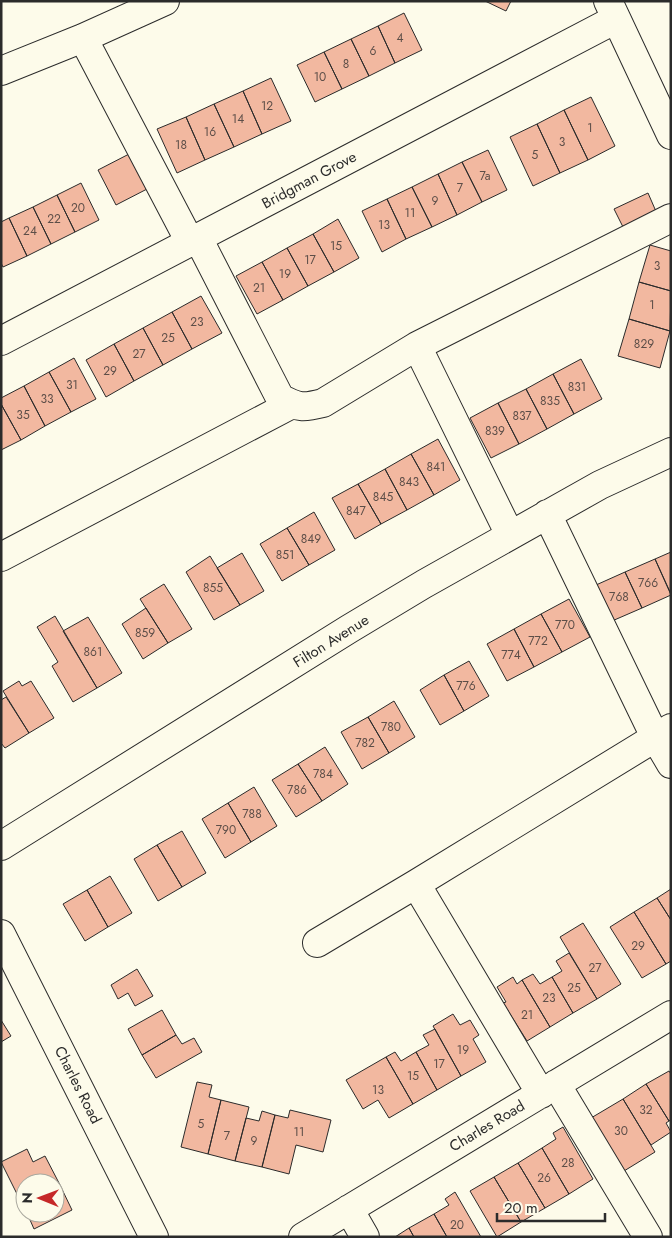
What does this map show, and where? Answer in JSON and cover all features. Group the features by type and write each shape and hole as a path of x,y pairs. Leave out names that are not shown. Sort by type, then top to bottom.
{"street":[{"path":"1,71 83,38 165,1"},
{"path":"612,10 669,128"},
{"name":"Bridgman Grove","path":"1,341 194,240 612,10"},
{"path":"83,38 280,398 292,404 305,407 323,403 417,346 671,218"},
{"path":"417,346 510,535"},
{"path":"1,556 292,404"},
{"name":"Filton Avenue","path":"1,846 349,629 600,484 671,452"},
{"path":"547,514 663,732 671,764"},
{"path":"317,943 663,732"},
{"path":"416,884 648,1237"},
{"name":"Charles Road","path":"1,934 154,1237"},
{"name":"Charles Road","path":"303,1237 671,1015"},
{"path":"349,1209 365,1237"}],"building":[{"path":"485,1 511,1 506,11"},
{"path":"404,13 422,50 395,63 378,26"},
{"path":"378,26 395,63 369,76 351,39"},
{"path":"351,39 369,76 342,89 324,52"},
{"path":"324,52 342,89 315,102 297,65"},
{"path":"271,78 291,121 262,134 243,91"},
{"path":"243,91 262,134 234,147 214,104"},
{"path":"591,97 615,146 588,160 564,110"},
{"path":"214,104 234,147 205,160 186,117"},
{"path":"564,110 588,160 560,173 537,124"},
{"path":"186,117 205,160 177,173 157,129"},
{"path":"537,124 560,173 533,186 510,137"},
{"path":"488,150 507,190 482,202 462,162"},
{"path":"131,153 149,188 116,205 98,170"},
{"path":"462,162 482,202 457,215 438,174"},
{"path":"438,174 457,215 432,227 412,187"},
{"path":"81,183 99,220 75,232 57,195"},
{"path":"412,187 432,227 406,239 387,199"},
{"path":"648,193 658,216 625,231 614,209"},
{"path":"57,195 75,232 51,244 33,207"},
{"path":"387,199 406,239 382,252 362,211"},
{"path":"33,207 51,244 27,256 9,218"},
{"path":"9,218 27,256 3,267 1,263 1,222"},
{"path":"338,219 359,258 334,272 313,234"},
{"path":"313,234 334,272 308,286 287,248"},
{"path":"650,245 671,251 671,291 639,282"},
{"path":"287,248 308,286 283,300 262,262"},
{"path":"262,262 283,300 257,314 236,276"},
{"path":"639,282 671,291 670,331 629,319"},
{"path":"201,296 222,333 192,349 172,312"},
{"path":"172,312 192,349 163,365 143,328"},
{"path":"629,319 670,331 660,368 618,356"},
{"path":"143,328 163,365 134,381 114,344"},
{"path":"114,344 134,381 106,397 86,360"},
{"path":"74,358 96,399 71,412 49,372"},
{"path":"581,359 602,399 574,414 553,374"},
{"path":"49,372 71,412 45,426 24,386"},
{"path":"553,374 574,414 547,429 526,389"},
{"path":"24,386 45,426 21,440 1,404 1,398"},
{"path":"526,389 547,429 519,444 498,403"},
{"path":"498,403 519,444 491,458 470,418"},
{"path":"1,404 21,440 1,450"},
{"path":"438,439 460,480 434,495 411,454"},
{"path":"411,454 434,495 407,510 385,469"},
{"path":"385,469 407,510 381,524 358,484"},
{"path":"358,484 381,524 355,539 332,498"},
{"path":"314,512 335,550 309,565 287,528"},
{"path":"287,528 309,565 282,581 260,544"},
{"path":"671,552 671,594 655,559"},
{"path":"242,553 264,591 240,605 217,568"},
{"path":"210,556 240,605 214,620 186,572"},
{"path":"655,559 671,595 642,608 625,572"},
{"path":"625,572 642,608 612,621 596,585"},
{"path":"164,584 192,629 168,643 140,599"},
{"path":"569,599 590,637 562,652 541,614"},
{"path":"146,608 168,643 143,659 122,624"},
{"path":"541,614 562,652 534,667 514,629"},
{"path":"55,616 97,688 73,702 52,666 58,662 37,627"},
{"path":"88,617 122,673 97,688 63,631"},
{"path":"514,629 534,667 507,681 487,644"},
{"path":"469,661 489,696 464,711 444,675"},
{"path":"444,675 464,711 440,725 420,690"},
{"path":"19,681 22,686 31,681 54,718 29,733 3,691"},
{"path":"6,697 29,733 5,748 1,743 1,700"},
{"path":"394,701 415,737 389,753 368,717"},
{"path":"368,717 389,753 362,769 341,732"},
{"path":"325,747 348,784 322,801 298,764"},
{"path":"298,764 322,801 296,817 272,780"},
{"path":"254,787 277,826 251,842 228,803"},
{"path":"228,803 251,842 225,858 202,819"},
{"path":"182,831 206,873 182,887 157,845"},
{"path":"157,845 182,887 158,901 134,859"},
{"path":"110,876 132,913 108,927 87,890"},
{"path":"671,889 671,920 657,898"},
{"path":"87,890 108,927 85,941 63,904"},
{"path":"657,898 671,920 671,961 666,964 634,912"},
{"path":"634,912 666,964 642,978 610,927"},
{"path":"583,923 621,984 597,999 560,937"},
{"path":"569,953 597,999 573,1013 552,977 562,971 556,961"},
{"path":"137,969 153,996 135,1006 128,993 118,999 111,985"},
{"path":"533,974 540,984 552,977 573,1013 550,1027 522,980"},
{"path":"513,977 517,984 522,980 550,1027 527,1041 503,1003 506,1002 497,987"},
{"path":"162,1010 176,1035 142,1055 128,1029"},
{"path":"453,1014 460,1025 470,1020 479,1035 473,1039 486,1062 461,1076 433,1026"},
{"path":"1,1020 11,1036 1,1042"},
{"path":"435,1029 461,1076 437,1090 416,1052 429,1045 423,1035"},
{"path":"176,1035 182,1044 194,1038 202,1052 156,1078 142,1055"},
{"path":"395,1052 401,1061 416,1052 437,1090 413,1104 386,1057"},
{"path":"386,1057 413,1104 389,1118 378,1100 363,1109 346,1080"},
{"path":"669,1071 671,1074 671,1120 669,1121 646,1084"},
{"path":"197,1082 212,1085 209,1097 221,1100 208,1154 181,1147"},
{"path":"646,1084 669,1121 666,1123 671,1132 651,1145 623,1099"},
{"path":"623,1099 655,1152 624,1171 591,1118"},
{"path":"221,1100 249,1107 235,1161 208,1154"},
{"path":"290,1110 331,1120 323,1152 296,1145 289,1174 262,1167 275,1115 288,1118"},
{"path":"262,1111 275,1115 262,1167 235,1161 246,1118 259,1121"},
{"path":"563,1127 593,1179 569,1194 542,1148 556,1139 553,1133"},
{"path":"542,1148 569,1194 545,1208 518,1163"},
{"path":"27,1149 33,1162 45,1156 54,1173 15,1173 15,1190 1,1162"},
{"path":"518,1163 545,1208 521,1222 494,1177"},
{"path":"494,1177 521,1222 497,1237 470,1191"},
{"path":"455,1192 481,1237 447,1237 434,1214 449,1205 445,1199"},
{"path":"65,1195 72,1210 65,1214"},
{"path":"434,1214 447,1237 414,1237 409,1228"},
{"path":"31,1223 46,1223 34,1229"},
{"path":"409,1228 414,1237 395,1237"}]}
